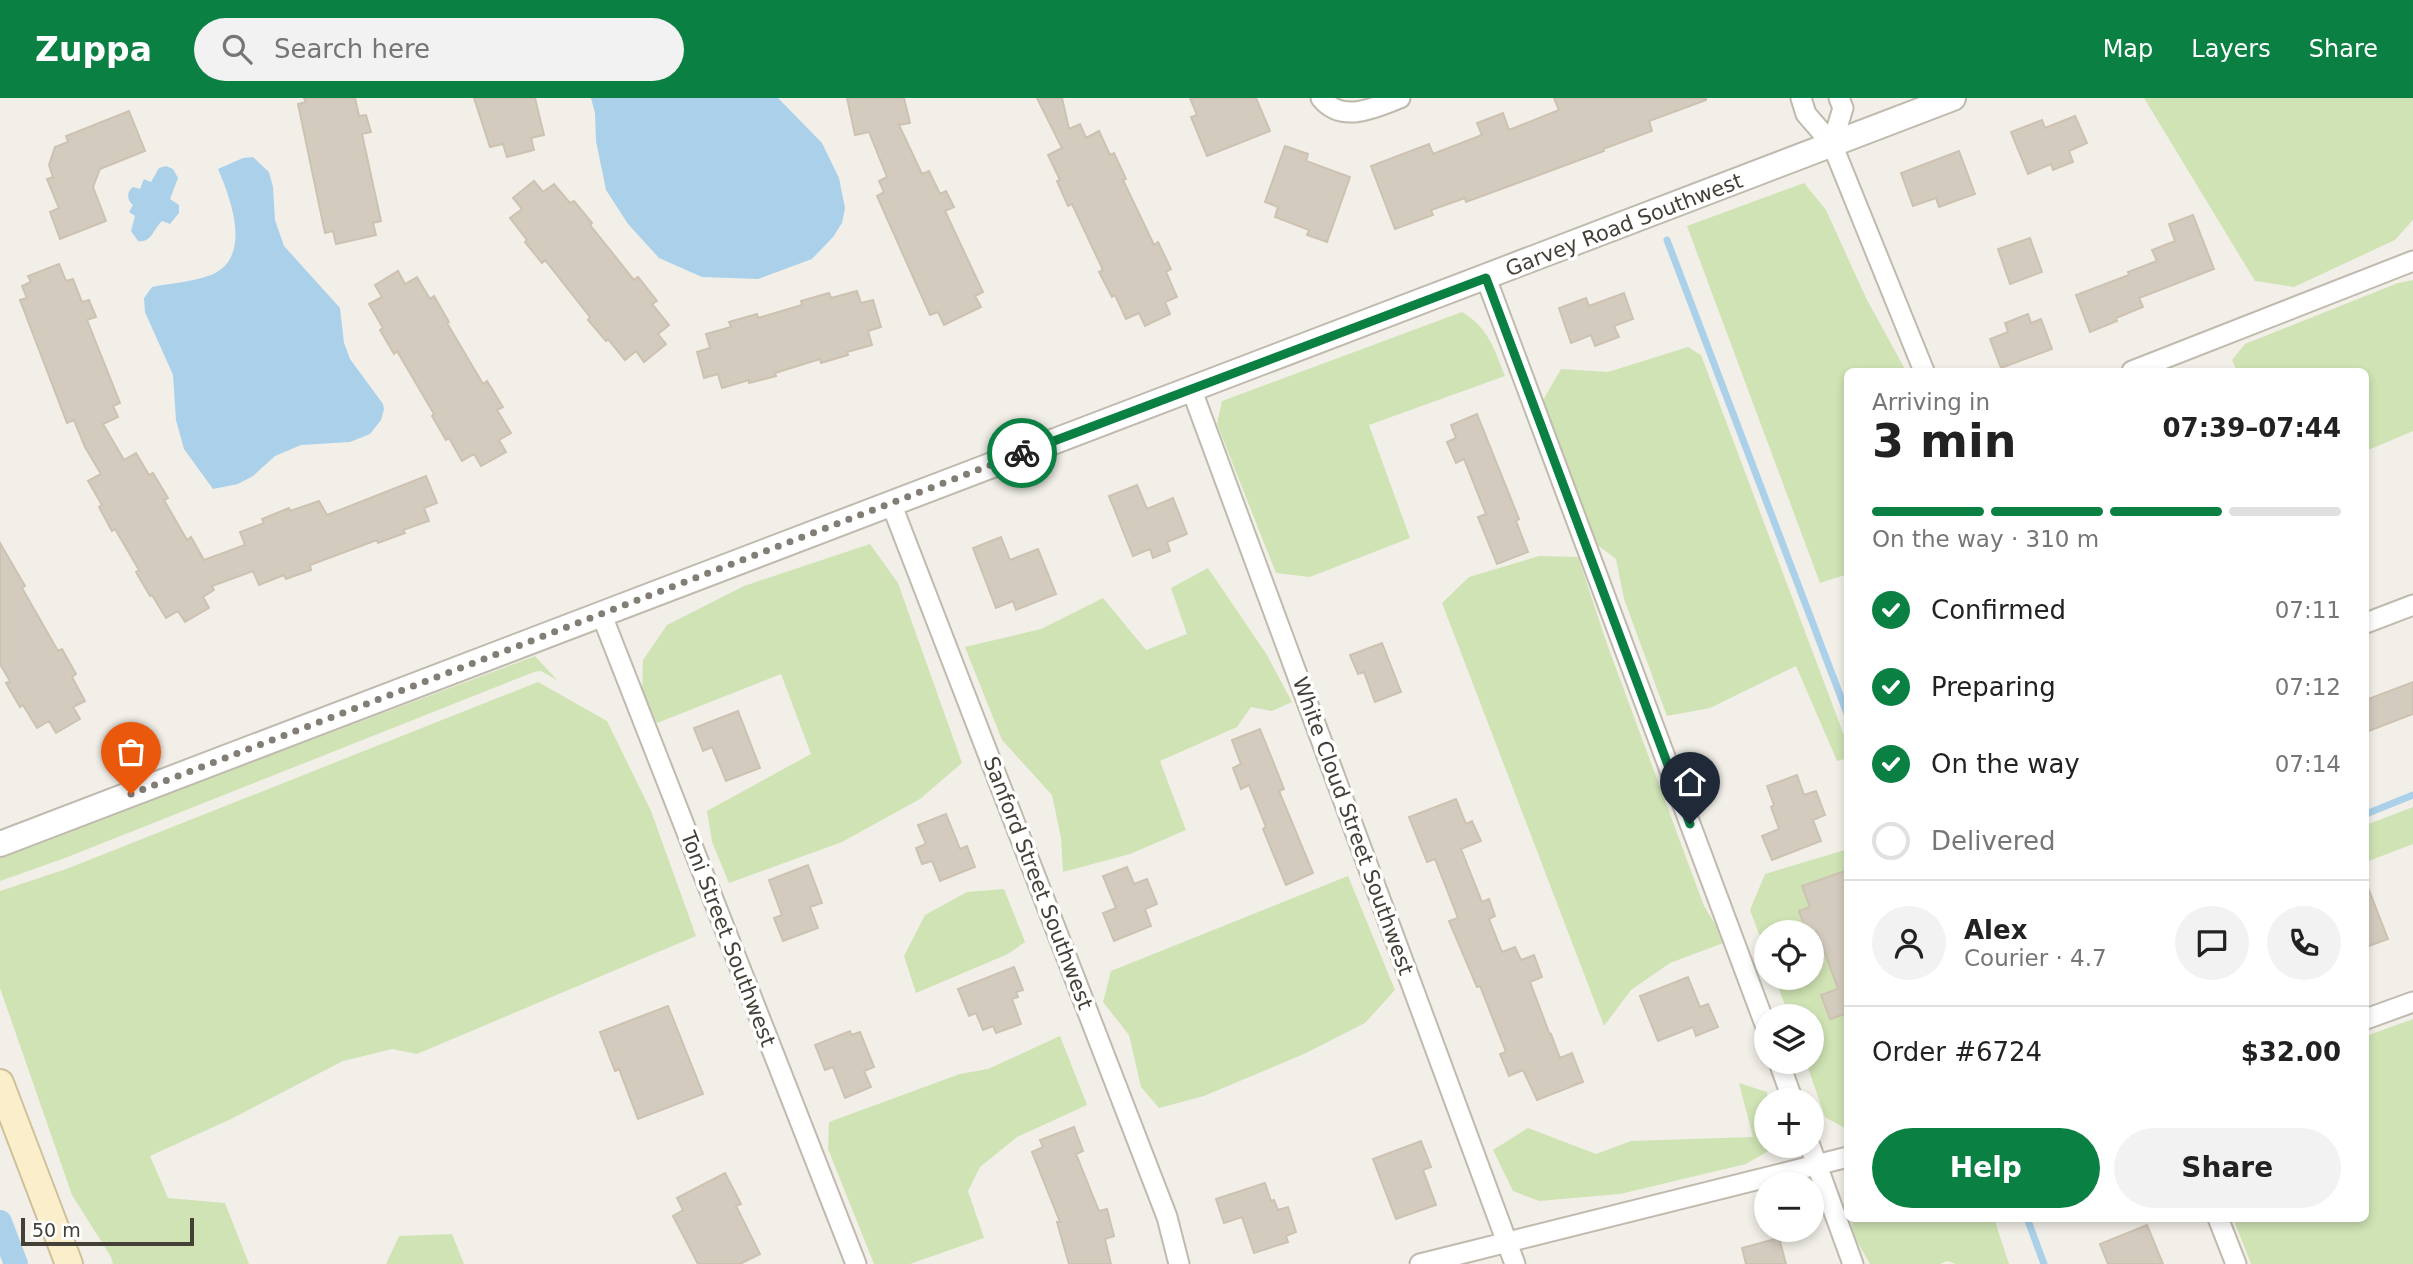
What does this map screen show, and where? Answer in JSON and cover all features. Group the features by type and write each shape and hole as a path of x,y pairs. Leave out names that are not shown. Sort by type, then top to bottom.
{"main road":[{"path":"0,1083 69,1264"}],"street":[{"path":"1324,102 1349,114 1400,98"},
{"path":"1801,98 1806,114 1832,144 1923,368"},
{"path":"1832,144 1843,108 1839,98"},
{"name":"Garvey Road Southwest","path":"0,844 1953,98"},
{"path":"2140,368 2413,261"},
{"path":"1486,278 1757,1004"},
{"name":"White Cloud Street Southwest","path":"1191,388 1515,1264"},
{"name":"Sanford Street Southwest","path":"891,503 1167,1217 1179,1264"},
{"path":"2369,622 2413,606"},
{"name":"Toni Street Southwest","path":"601,613 856,1264"},
{"path":"2369,1018 2413,1002"},
{"path":"1814,1158 1853,1264"},
{"path":"1420,1264 1844,1158"},
{"path":"2220,1222 2236,1264"}],"green space":[{"path":"2144,98 2413,98 2413,220 2395,240 2294,287 2255,281"},
{"path":"1804,183 1826,210 1866,298 1904,368 1844,368 1844,575 1820,583 1687,226"},
{"path":"2413,280 2413,431 2369,450 2369,368 2236,368 2232,360 2245,344 2398,283"},
{"path":"1462,312 1485,332 1505,376 1369,425 1410,538 1310,577 1276,573 1217,424 1222,401"},
{"path":"1688,347 1701,355 1844,735 1844,759 1837,761 1796,666 1710,708 1667,716 1624,599 1616,559 1596,544 1543,400 1561,369 1608,372"},
{"path":"870,544 898,583 962,763 920,799 842,842 729,883 712,842 707,811 811,754 781,674 657,723 642,693 643,660 667,625 744,586"},
{"path":"1539,556 1578,557 1607,644 1704,906 1726,942 1670,963 1631,990 1604,1026 1442,603 1469,577"},
{"path":"1208,568 1267,655 1292,702 1272,711 1251,707 1237,727 1160,761 1186,830 1130,854 1063,872 1061,838 1052,795 1002,740 965,647 1041,629 1103,598 1146,650 1187,634 1171,588"},
{"path":"535,656 557,680 541,671 534,672 65,858 0,881 0,857"},
{"path":"538,682 607,721 651,811 696,936 417,1054 392,1049 343,1061 231,1119 150,1156 168,1198 225,1203 249,1264 113,1264 72,1195 0,988 0,891 69,868"},
{"path":"2413,807 2413,844 2369,861 2369,824"},
{"path":"1844,850 1844,1128 1825,1117 1824,1088 1815,1088 1810,1074 1824,1074 1824,1004 1784,1004 1779,990 1824,990 1824,920 1754,921 1750,910 1765,874"},
{"path":"1348,876 1395,990 1365,1023 1304,1054 1204,1096 1159,1108 1141,1087 1129,1035 1103,1002 1111,971"},
{"path":"1004,889 1025,942 1008,954 916,993 904,956 925,915 967,892"},
{"path":"2413,1019 2413,1264 2251,1264 2235,1222 2369,1222 2369,1035"},
{"path":"1060,1036 1087,1105 1017,1137 980,1167 968,1191 984,1238 910,1264 874,1264 828,1149 829,1122 960,1074 988,1069"},
{"path":"1739,1083 1755,1088 1754,1158 1756,1158 1746,1164 1620,1194 1539,1201 1513,1191 1493,1150 1528,1128 1596,1154 1631,1141 1753,1137"},
{"path":"1852,1222 1995,1222 2009,1264 1956,1264 1947,1261 1940,1264 1870,1264 1853,1234"},
{"path":"452,1234 464,1264 386,1264 399,1236"}],"water":[{"path":"591,98 778,98 822,143 839,178 845,208 842,223 812,259 758,279 702,277 659,258 628,224 606,190"},
{"path":"253,157 269,172 273,187 275,220 284,246 340,308 344,343 350,359 384,409 381,420 370,434 350,442 301,445 275,456 253,476 238,484 213,489 184,449 176,420 173,375 145,312 144,298 152,287 204,277 224,267 232,255 235,227 233,211 218,169 243,158"},
{"path":"166,166 173,169 178,178 170,199 179,205 179,213 170,224 162,221 149,238 138,241 131,231 135,216 129,212 133,205 129,191 133,187 140,189 144,179 151,182 159,168"}],"building":[{"path":"304,98 355,98 359,116 366,115 371,132 362,134 381,221 373,223 376,235 336,244 333,231 325,233 298,104 306,102"},
{"path":"474,98 535,98 544,135 531,138 534,150 507,157 503,144 490,147"},
{"path":"847,98 904,98 910,123 899,125 922,174 929,171 940,194 946,191 954,207 945,211 983,292 975,296 981,307 944,325 938,312 930,315 877,196 884,192 879,181 887,177 869,132 855,135"},
{"path":"1037,98 1062,98 1069,129 1080,124 1086,138 1099,131 1110,155 1114,153 1126,179 1123,180 1154,245 1158,242 1171,269 1166,272 1177,297 1165,302 1170,314 1145,326 1139,313 1126,319 1115,295 1112,297 1099,272 1103,270 1072,204 1068,206 1057,181 1060,180 1048,155 1062,148"},
{"path":"1190,98 1256,98 1270,131 1207,156 1191,117 1197,115"},
{"path":"1554,98 1706,100 1649,121 1652,131 1603,149 1604,151 1466,202 1465,198 1431,210 1433,215 1395,229 1371,166 1429,144 1433,154 1482,135 1477,123 1503,113 1509,130 1559,110"},
{"path":"129,111 145,151 100,169 93,187 106,221 60,239 50,212 59,208 47,179 53,177 49,165 55,147 68,142 66,136"},
{"path":"2075,116 2087,143 2069,151 2073,162 2053,170 2051,164 2028,174 2011,132 2042,120 2045,128"},
{"path":"1285,146 1308,154 1306,161 1350,177 1327,242 1307,235 1309,230 1275,217 1278,207 1265,202"},
{"path":"1959,151 1975,194 1939,207 1936,198 1913,206 1901,173"},
{"path":"534,181 543,192 554,184 570,203 574,201 634,280 638,277 657,301 652,304 669,325 658,334 666,344 644,362 636,351 625,360 608,339 606,341 545,260 542,263 525,242 527,240 510,218 522,209 513,198"},
{"path":"2193,215 2214,269 2139,298 2143,307 2090,332 2076,295 2157,261 2152,250 2175,241 2169,224"},
{"path":"2030,238 2042,272 2010,284 1998,249"},
{"path":"59,264 66,281 73,279 82,302 89,300 96,317 87,320 120,403 113,406 118,417 103,424 124,460 136,453 149,475 153,473 168,498 164,500 187,540 191,537 204,560 245,545 240,532 264,523 262,519 289,508 290,511 319,501 327,515 426,476 437,503 424,508 429,521 378,543 377,540 310,565 311,570 286,579 284,575 259,585 253,571 212,586 214,590 203,597 209,608 185,622 178,611 166,618 136,572 139,570 115,529 112,531 99,507 102,505 88,481 101,474 85,447 74,420 67,423 20,300 27,298 22,286 31,282 28,276"},
{"path":"398,271 405,284 417,277 430,299 434,296 483,384 487,381 503,407 497,410 511,433 499,440 506,452 481,466 474,454 462,461 449,438 446,440 397,351 394,354 380,330 383,328 369,304 382,297 375,285"},
{"path":"857,291 861,303 873,300 881,327 868,331 872,345 847,352 848,355 821,363 820,359 749,383 749,380 722,388 718,374 704,378 697,352 710,348 706,334 731,327 729,322 757,314 758,318 802,305 801,301 829,293 831,298"},
{"path":"1624,293 1633,319 1614,326 1619,337 1595,346 1591,335 1571,343 1559,308 1586,298 1589,306"},
{"path":"2028,314 2031,323 2041,319 2052,349 2001,368 1990,339 2008,332 2005,323"},
{"path":"1477,414 1519,519 1516,521 1528,552 1497,564 1478,517 1486,514 1464,459 1456,463 1447,442 1456,438 1451,425"},
{"path":"1137,485 1147,509 1173,498 1187,534 1167,542 1170,551 1153,558 1150,549 1133,556 1109,496"},
{"path":"1001,537 1010,560 1038,549 1056,594 1016,610 1013,601 996,608 973,548"},
{"path":"0,543 58,651 62,649 76,674 72,677 85,701 73,707 80,719 56,733 49,721 37,728 6,683 10,681 0,664"},
{"path":"1382,643 1401,692 1375,702 1364,672 1358,674 1350,655"},
{"path":"2413,682 2413,714 2369,731 2369,699"},
{"path":"738,711 760,768 726,781 712,747 703,751 694,728"},
{"path":"1260,729 1284,789 1279,791 1313,873 1286,885 1263,829 1266,827 1249,785 1241,789 1233,768 1241,764 1232,740"},
{"path":"1797,775 1804,795 1816,791 1825,815 1813,820 1821,841 1772,860 1762,836 1779,829 1767,786"},
{"path":"1456,799 1466,824 1472,821 1481,841 1461,849 1482,902 1489,899 1495,916 1489,919 1502,952 1515,947 1521,960 1534,955 1542,977 1530,982 1550,1035 1560,1058 1572,1053 1583,1082 1537,1100 1523,1070 1509,1076 1500,1054 1506,1052 1480,986 1477,987 1449,921 1458,918 1435,859 1427,862 1409,817"},
{"path":"946,814 960,849 967,846 975,867 940,881 932,861 922,864 916,848 926,844 918,825"},
{"path":"808,865 822,903 810,907 818,928 783,941 774,918 782,915 769,880"},
{"path":"1127,867 1134,884 1147,879 1157,904 1145,909 1151,926 1114,941 1103,913 1116,908 1103,876"},
{"path":"1844,871 1844,1014 1830,1019 1821,995 1838,989 1824,950 1824,920 1802,920 1799,911 1810,907 1802,886"},
{"path":"2369,890 2388,939 2369,946"},
{"path":"1014,967 1023,990 1016,992 1018,997 1012,999 1021,1024 996,1033 993,1026 983,1030 976,1013 969,1016 958,989"},
{"path":"1688,977 1700,1007 1708,1004 1718,1027 1696,1036 1693,1027 1658,1041 1640,996"},
{"path":"668,1006 703,1094 638,1119 619,1069 615,1071 600,1032"},
{"path":"850,1031 851,1035 860,1032 874,1067 864,1071 871,1087 845,1098 833,1067 825,1070 815,1045"},
{"path":"1074,1127 1083,1151 1076,1154 1099,1211 1107,1209 1114,1236 1105,1239 1111,1264 1069,1264 1057,1222 1060,1222 1032,1152 1043,1147 1040,1140"},
{"path":"1421,1141 1431,1167 1423,1170 1436,1205 1396,1219 1373,1159"},
{"path":"725,1173 741,1204 736,1206 760,1254 740,1264 698,1264 673,1216 683,1210 677,1198"},
{"path":"1265,1183 1271,1201 1274,1200 1278,1210 1288,1207 1296,1232 1286,1236 1288,1242 1254,1253 1242,1217 1224,1223 1216,1199"},
{"path":"2147,1225 2163,1264 2108,1264 2100,1244"},
{"path":"1764,1242 1780,1242 1786,1264 1746,1264 1742,1248"}],"waterway":[{"path":"1667,240 1844,705"},
{"path":"2369,813 2413,795"},
{"path":"0,1222 16,1264"},
{"path":"2028,1222 2044,1264"}],"way so far":[{"path":"131,794 1022,453"}],"route":[{"path":"1022,453 1486,278 1690,824"}]}
